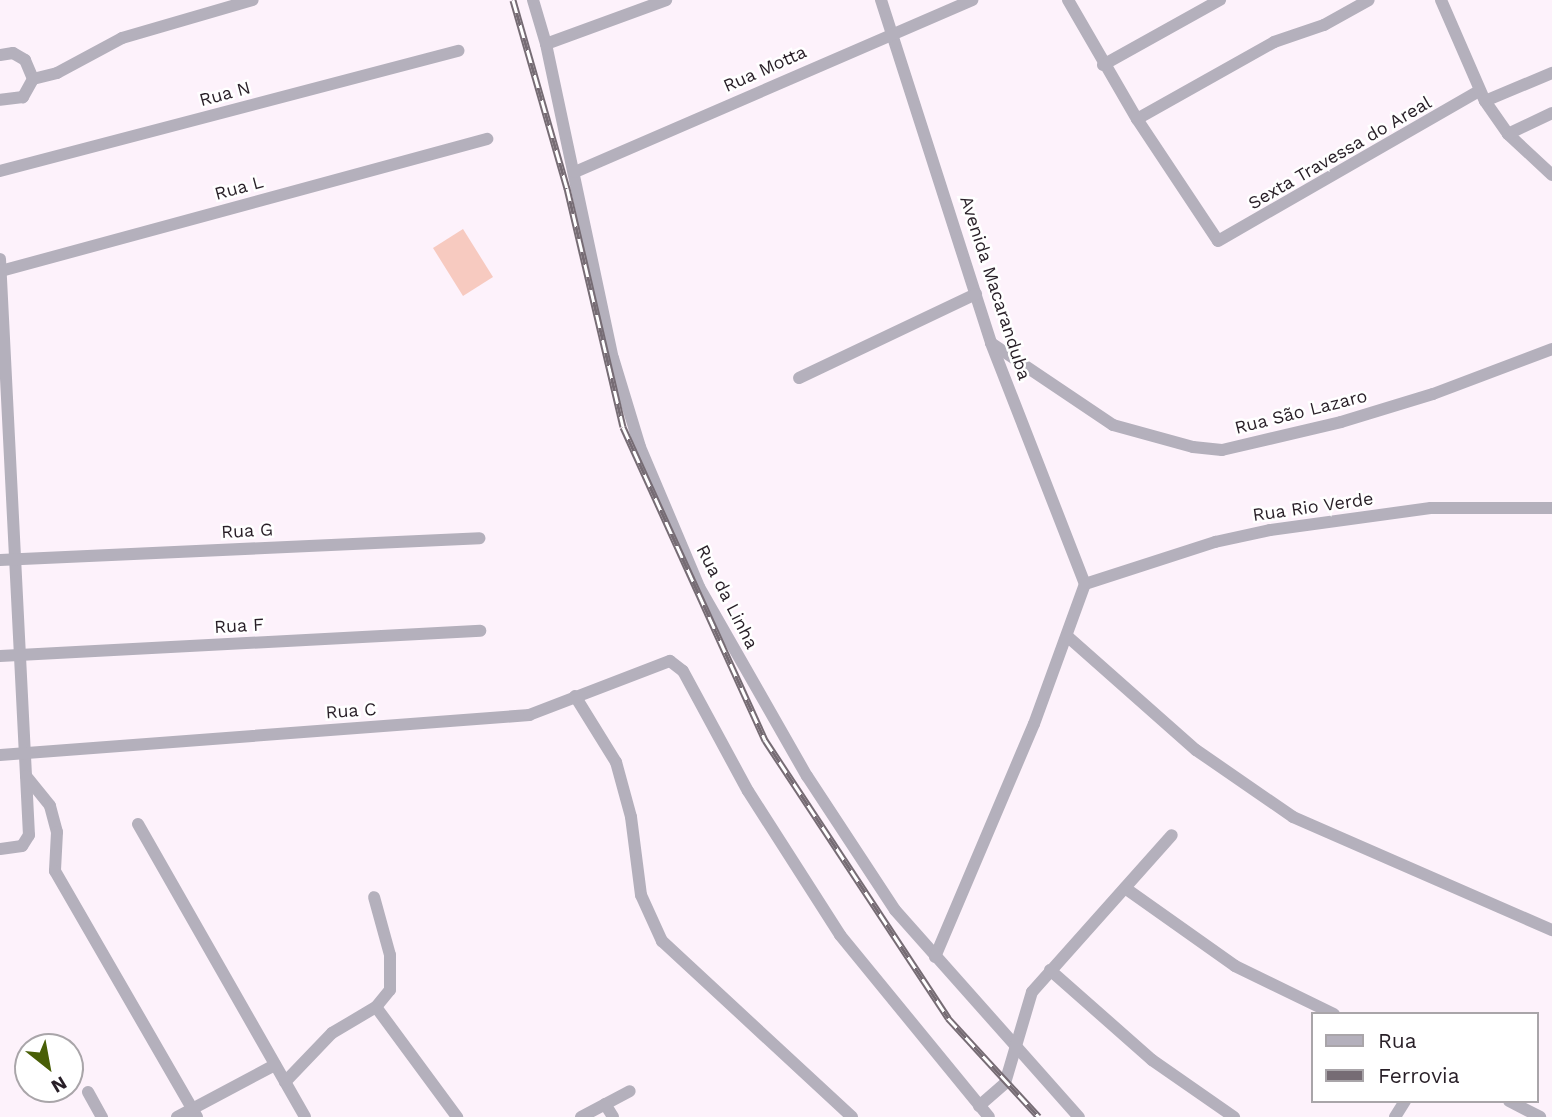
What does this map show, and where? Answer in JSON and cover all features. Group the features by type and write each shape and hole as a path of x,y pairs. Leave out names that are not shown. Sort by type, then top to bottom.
{"street":[{"path":"193,14 219,0"},
{"path":"0,100 23,97 33,79 57,73 122,38 193,14 253,0"},
{"name":"Rua da Linha","path":"533,0 546,44 575,172 613,358 640,447 699,587 807,776 895,910 1018,1052 1079,1117"},
{"path":"546,44 666,0"},
{"name":"Avenida Macaranduba","path":"881,0 894,32 991,343 1086,584"},
{"name":"Rua Motta","path":"575,172 972,0"},
{"path":"1068,0 1103,65 1137,119 1274,42 1324,25 1369,0"},
{"path":"1103,65 1220,0"},
{"path":"1441,0 1482,96 1508,134 1552,175"},
{"name":"Rua N","path":"0,171 459,51"},
{"path":"0,55 13,53 25,60 33,79"},
{"name":"Sexta Travessa do Areal","path":"1137,119 1218,241 1482,96 1552,73"},
{"path":"1508,134 1552,113"},
{"name":"Rua L","path":"1,265 486,139"},
{"path":"0,849 22,846 29,835 15,559 6,464 1,265"},
{"path":"799,378 976,294"},
{"name":"Rua São Lazaro","path":"991,343 1113,425 1193,447 1222,450 1341,422 1433,394 1552,349"},
{"name":"Rua Rio Verde","path":"1086,584 1215,542 1270,530 1444,507 1552,508"},
{"name":"Rua G","path":"0,560 480,538"},
{"path":"935,957 1086,584"},
{"name":"Rua F","path":"0,656 480,631"},
{"path":"1067,636 1196,750 1293,817 1552,930"},
{"name":"Rua C","path":"0,755 529,715 670,661 683,671 748,791 839,934 979,1106"},
{"path":"575,696 616,762 631,817 641,895 662,941 852,1117"},
{"path":"26,776 52,814 57,832 55,871 195,1114"},
{"path":"138,824 305,1117"},
{"path":"989,1117 979,1106 1005,1083 1018,1052 1026,1006 1050,970 1172,835"},
{"path":"1125,888 1235,966 1330,1012"},
{"path":"285,1082 332,1033 376,1007 392,982 390,955 374,897"},
{"path":"1050,970 1152,1060 1234,1117"},
{"path":"376,1007 457,1117"},
{"path":"177,1117 195,1114 275,1065"},
{"path":"581,1117 630,1091"},
{"path":"88,1092 102,1117"},
{"path":"1513,1103 1540,1117"},
{"path":"606,1104 613,1117"}],"shaded area":[{"path":"463,229 493,277 463,296 433,248"}],"railway":[{"path":"513,0 567,188 623,427 765,740 948,1018 1039,1117"}]}
